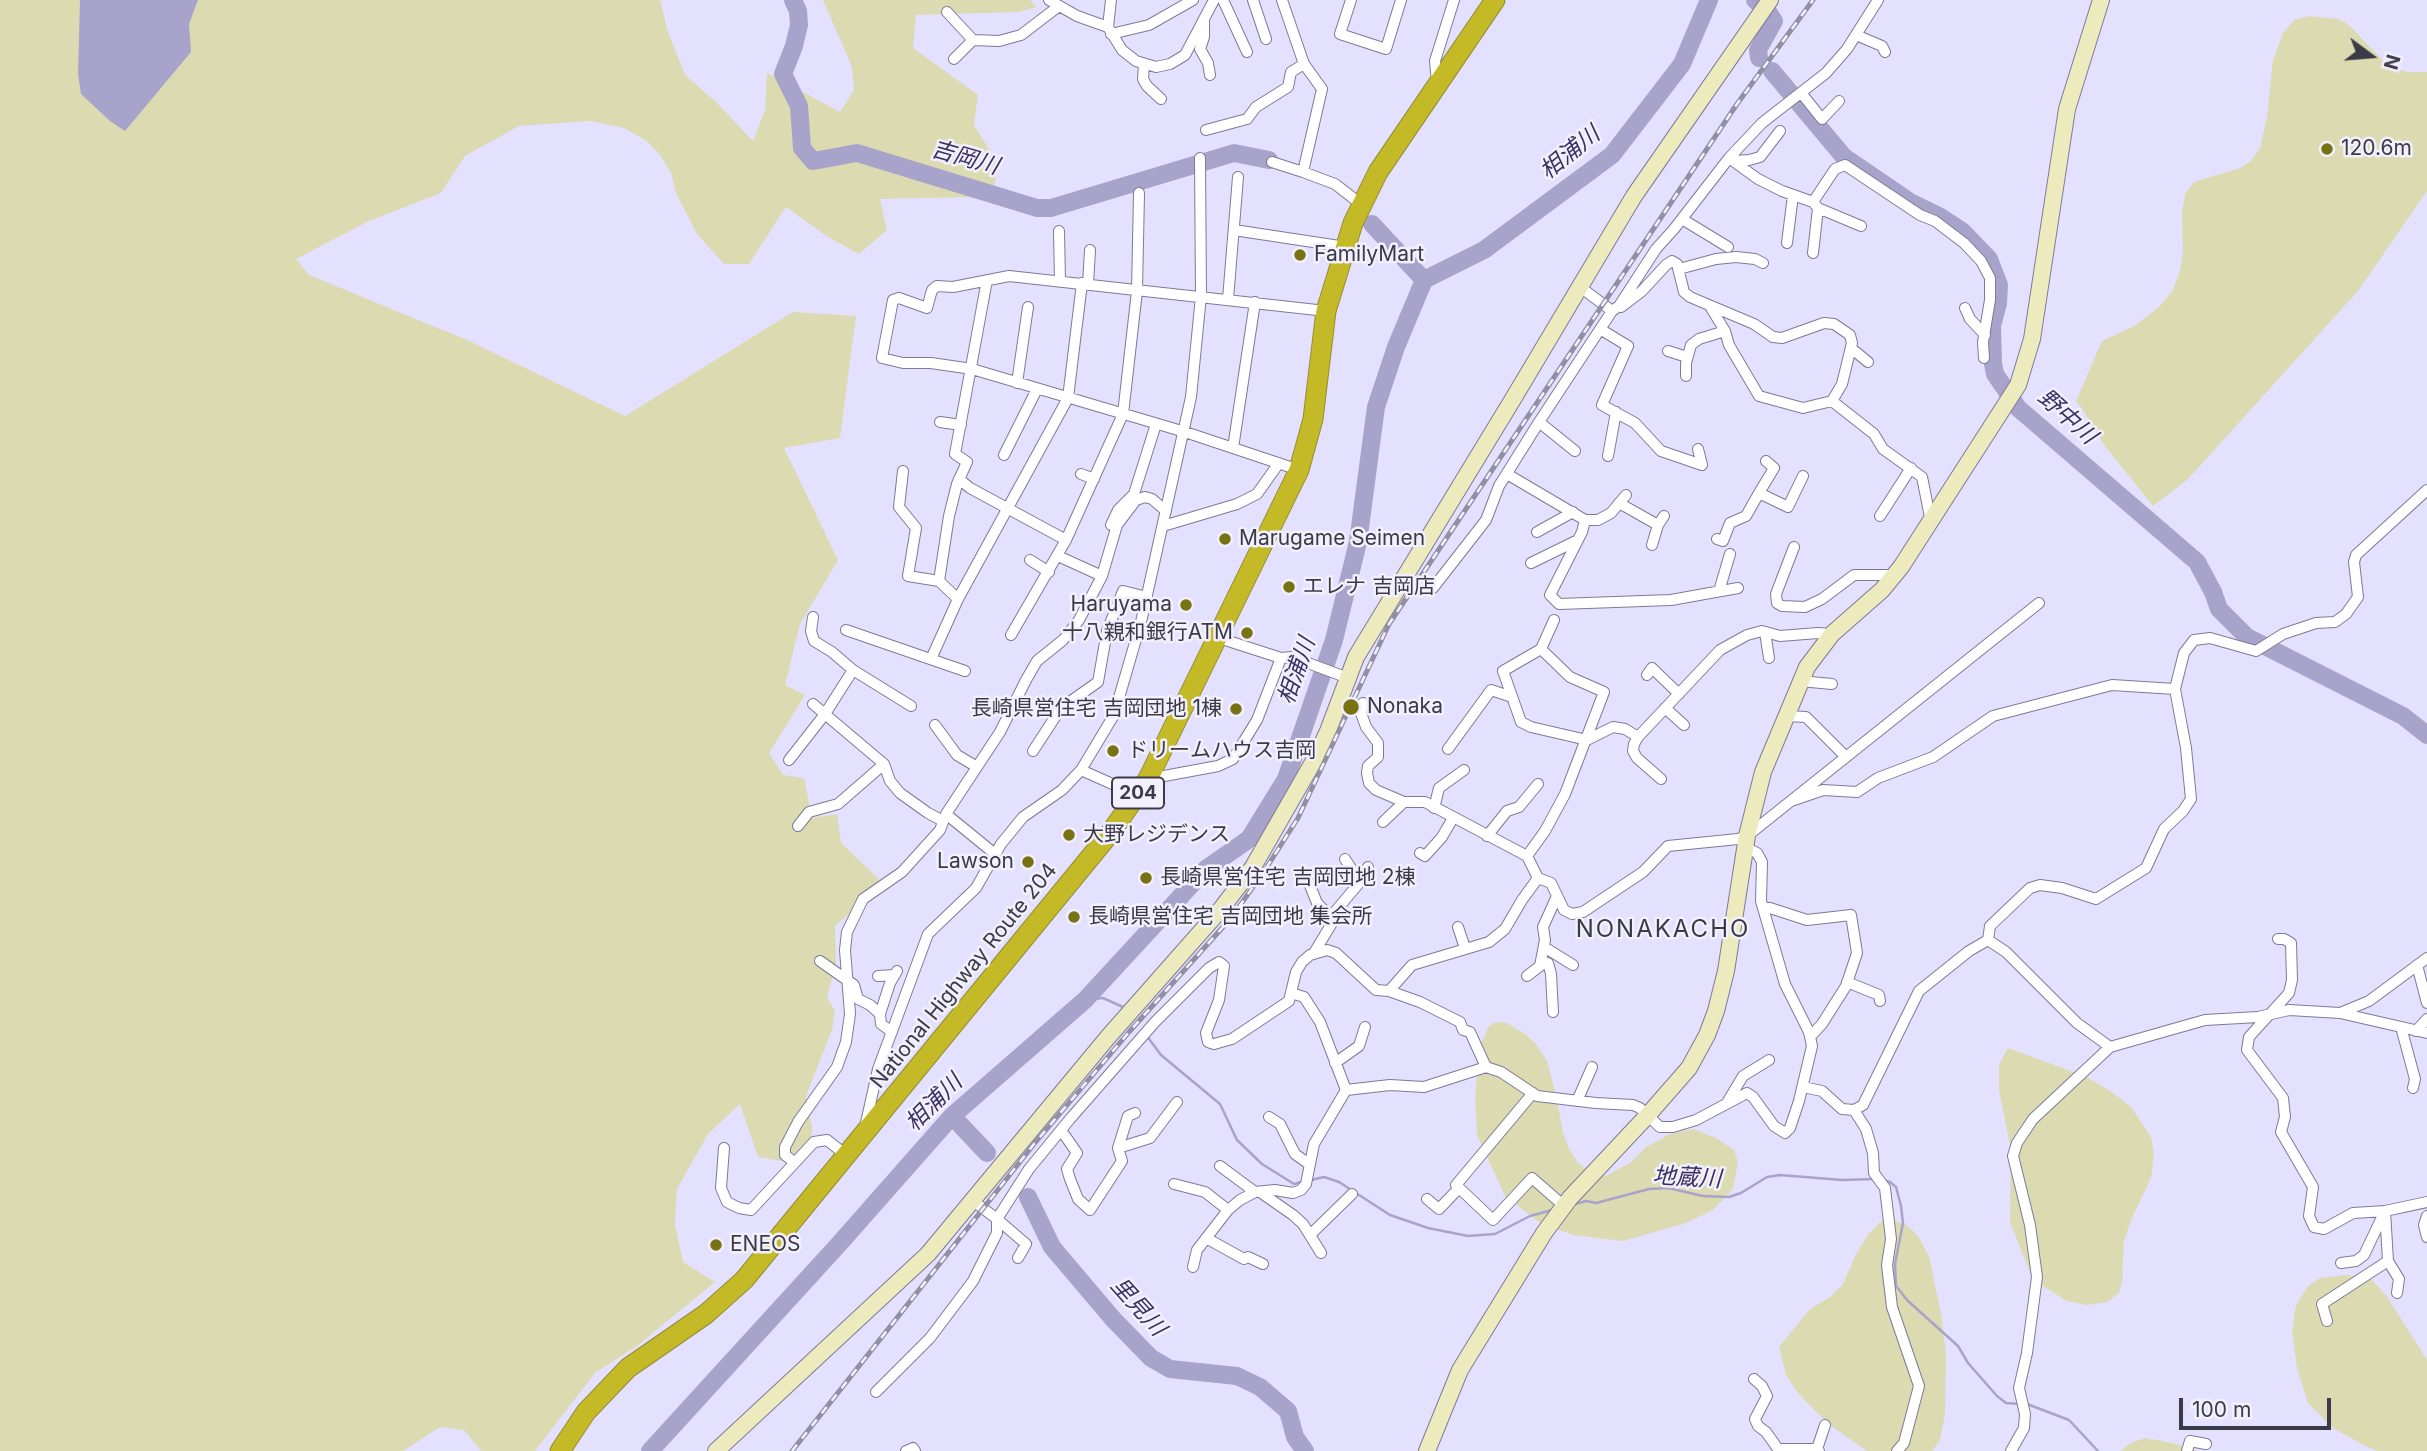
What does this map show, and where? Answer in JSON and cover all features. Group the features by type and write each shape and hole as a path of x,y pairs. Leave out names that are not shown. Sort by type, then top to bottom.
{"highway":[{"name":"National Highway Route 204","path":"560,1451 586,1412 628,1368 706,1314 744,1280 1102,843 1142,787 1219,638 1299,470 1313,419 1326,311 1353,223 1378,172 1495,0"}],"street":[{"path":"1111,0 1110,31 1122,50 1136,61 1156,67 1170,64 1185,55 1214,0"},
{"path":"947,12 973,40 999,41 1021,35 1054,3 1110,31 1149,25 1193,0"},
{"path":"1223,0 1247,52"},
{"path":"1253,0 1266,32"},
{"path":"1282,0 1304,64 1322,89 1303,172"},
{"path":"1351,0 1340,34 1386,49 1401,0"},
{"path":"1446,0 1449,14"},
{"path":"1437,88 1435,61 1454,0"},
{"path":"716,1451 928,1254 1116,1027 1221,909 1253,867 1328,731 1341,676 1356,657 1634,195 1770,0"},
{"path":"1433,588 1486,520 1499,486 1539,422 1656,250 1762,123 1826,73 1847,49 1878,0"},
{"path":"1427,1451 1460,1370 1544,1233 1564,1206 1689,1068 1707,1035 1726,971 1746,841 1763,772 1807,667 1832,634 1882,590 1901,567 2018,385 2032,339 2067,109 2101,0"},
{"path":"1204,20 1204,37 1200,49 1210,75"},
{"path":"1856,35 1882,46 1885,52"},
{"path":"954,59 973,40"},
{"path":"1144,64 1143,79 1161,99"},
{"path":"1206,130 1247,119 1256,107 1288,87 1291,72 1304,64"},
{"path":"1802,94 1822,119 1839,101"},
{"path":"1731,159 1749,160 1760,157 1780,131"},
{"path":"864,1133 878,1069 928,934 976,888 995,854 1023,817 1062,790 1081,770 1114,715 1147,597 1191,397 1201,296 1200,158"},
{"path":"1731,159 1758,179 1861,226"},
{"path":"1272,162 1335,184 1362,205"},
{"path":"1817,248 1816,205 1835,169 1845,164 1920,215 1935,221 1964,243 1981,261 1990,278 1984,358"},
{"path":"1228,299 1238,177"},
{"path":"1011,635 1058,556 1123,414 1137,291 1139,193"},
{"path":"1787,243 1793,195"},
{"path":"1682,219 1728,247"},
{"path":"1234,230 1346,247"},
{"path":"1059,231 1060,281"},
{"path":"931,659 958,598 1068,398 1090,250"},
{"path":"1678,269 1716,258 1755,259 1763,263"},
{"path":"1612,311 1634,298 1672,261 1677,264 1684,292 1690,297 1754,324 1773,337 1782,338 1824,323 1834,324 1850,335 1851,348 1842,384 1832,401 1802,408 1759,396 1729,345 1725,331 1712,308"},
{"path":"1299,470 1185,432 972,369 931,363 903,363 882,358 892,300 899,298 926,308 932,290 937,286 953,287 1009,276 1326,311"},
{"path":"939,581 949,516 959,479 967,462 955,454 987,280"},
{"path":"1579,286 1612,311"},
{"path":"1233,448 1255,302"},
{"path":"1017,383 1028,307"},
{"path":"1965,308 1970,319 1985,335"},
{"path":"1600,329 1628,346 1602,405 1635,423 1661,452 1702,464 1699,449"},
{"path":"1686,376 1691,345 1699,339 1725,331"},
{"path":"1851,348 1868,362"},
{"path":"1668,351 1687,357"},
{"path":"1004,456 1037,389"},
{"path":"1832,401 1874,434 1883,449 1922,477 1931,522"},
{"path":"1608,456 1616,412"},
{"path":"940,422 961,425"},
{"path":"1539,422 1575,451"},
{"path":"1100,572 1106,536 1118,510 1134,494 1156,424"},
{"path":"1717,539 1723,541 1730,518 1746,516 1774,468 1766,461"},
{"path":"1163,526 1237,504 1257,494 1279,463"},
{"path":"1880,516 1895,501 1910,468"},
{"path":"903,471 899,507 916,528 908,576 939,581 958,598"},
{"path":"1081,474 1094,479"},
{"path":"1507,474 1585,520 1598,520 1611,513 1623,499 1661,521 1652,545"},
{"path":"1759,493 1788,507 1803,476"},
{"path":"959,479 970,488 1066,540"},
{"path":"1802,1087 1822,1091 1842,1109 1854,1111 1863,1105 1919,991 1987,940 1990,926 2029,887 2040,885 2062,888 2096,899 2146,868 2165,829 2191,799 2186,748 2175,689 2184,653 2194,640 2210,638 2256,651 2283,634 2316,623 2335,622 2346,614 2358,597 2354,562 2357,555 2427,490"},
{"path":"794,1162 785,1155 785,1147 837,1067 846,1042 850,1014 845,950 847,932 858,906 863,899 902,872 940,830 1000,732 1037,661 1063,640 1079,620 1100,572 1114,549 1117,526 1136,500 1145,497 1152,499 1166,511"},
{"path":"1537,532 1573,512"},
{"path":"1585,520 1578,540 1550,595 1559,604 1671,600 1738,588"},
{"path":"1531,563 1578,540"},
{"path":"1794,547 1776,594 1777,603 1782,607 1805,607 1822,599 1854,575 1892,575"},
{"path":"1718,591 1730,554"},
{"path":"1058,556 1100,572"},
{"path":"1030,560 1049,572"},
{"path":"1033,751 1060,708 1098,682 1107,631 1123,590 1147,597"},
{"path":"1746,841 1788,802 2039,603"},
{"path":"813,617 811,631 814,642 911,706"},
{"path":"1554,620 1541,649 1503,671 1521,722 1531,727 1587,740 1613,727 1625,729 1638,737"},
{"path":"846,630 965,671"},
{"path":"1661,779 1637,758 1633,751 1634,744 1720,650 1747,635 1765,632 1780,636 1832,634"},
{"path":"1765,632 1769,659"},
{"path":"1219,638 1341,676"},
{"path":"1527,856 1545,831 1565,794 1604,692 1570,677 1541,649"},
{"path":"1081,770 1142,787 1218,766 1233,759 1257,720 1287,657"},
{"path":"1647,675 1652,668 1679,694"},
{"path":"789,760 825,714 853,670"},
{"path":"1801,681 1832,684"},
{"path":"1788,802 1823,790 1857,792 1878,778 1933,757 1993,716 2112,684 2175,689"},
{"path":"1448,749 1491,690 1512,696"},
{"path":"813,704 884,764 890,781 900,793 928,813 945,818 995,854"},
{"path":"1346,1090 1390,1085 1424,1087 1486,1067 1501,1072 1537,1096 1633,1105 1660,1127 1673,1127 1696,1120 1747,1093 1753,1097 1774,1126 1785,1133 1790,1128 1812,1046 1785,984 1761,901 1762,862 1746,841 1738,839 1668,846 1643,872 1583,912 1572,914 1564,910 1550,883 1538,878 1527,856 1424,802 1404,802 1376,790 1369,783 1368,766 1378,757 1379,750 1378,743 1366,727 1361,713 1363,704"},
{"path":"1665,708 1684,725"},
{"path":"1786,716 1806,717 1845,756"},
{"path":"935,724 957,755 977,767"},
{"path":"799,826 808,812 838,804 884,764"},
{"path":"1434,807 1439,788 1464,770"},
{"path":"1487,836 1507,811 1519,807 1525,792 1538,783"},
{"path":"1383,822 1404,802"},
{"path":"1420,853 1425,856 1442,837 1453,818"},
{"path":"1345,859 1360,882"},
{"path":"876,1392 930,1338 972,1281 997,1233 997,1219 1029,1169 1155,1022 1209,968 1219,962 1224,966 1219,1000 1206,1034 1208,1042 1214,1044 1232,1039 1289,1001 1296,972 1302,962 1314,953 1332,923 1333,914 1360,882 1368,867"},
{"path":"1389,991 1412,965 1489,942 1505,929 1538,878"},
{"path":"1309,883 1317,902 1332,918"},
{"path":"1527,976 1540,966 1545,940 1543,927 1557,896"},
{"path":"1763,908 1807,920 1850,915 1857,953 1847,982 1822,1024 1810,1037"},
{"path":"1458,927 1465,948"},
{"path":"2278,939 2291,943 2292,980 2289,993 2249,1037 2246,1050 2283,1098 2285,1117 2281,1132 2313,1187 2309,1216 2315,1227 2324,1229 2353,1213 2385,1211 2427,1202"},
{"path":"1987,940 2006,952 2077,1023 2110,1047"},
{"path":"1544,947 1573,965"},
{"path":"1314,953 1327,950 1336,953 1376,990 1389,991 1420,1003 1460,1023 1463,1030 1470,1032 1486,1067"},
{"path":"2340,1013 2370,1001 2427,958"},
{"path":"820,961 854,985 858,999 880,1014"},
{"path":"1541,961 1548,963 1551,974 1553,1012"},
{"path":"2417,965 2427,1003"},
{"path":"878,976 896,973 880,1014 881,1024 892,1032"},
{"path":"1847,982 1879,995 1880,1000"},
{"path":"1291,993 1304,997 1320,1022 1346,1090"},
{"path":"2011,1451 2024,1429 2025,1414 2019,1388 2027,1353 2037,1277 2030,1225 2013,1156 2017,1143 2033,1119 2110,1047 2205,1020 2267,1015 2289,1010 2340,1013 2421,1032 2427,1019"},
{"path":"1335,1063 1359,1046 1365,1027"},
{"path":"2401,1027 2415,1079 2413,1088"},
{"path":"1728,1101 1743,1076 1769,1060"},
{"path":"1577,1101 1592,1067"},
{"path":"1193,1267 1197,1250 1228,1210 1257,1192 1275,1190 1293,1193 1301,1190 1306,1184 1314,1144 1346,1090"},
{"path":"1533,1093 1468,1162 1456,1185 1493,1220 1532,1178 1564,1206"},
{"path":"1118,1148 1150,1138 1177,1108"},
{"path":"1854,1111 1866,1129 1873,1153 1874,1173 1885,1188 1891,1240 1888,1265 1892,1307 1919,1386 1904,1443 1896,1451"},
{"path":"1061,1130 1077,1153 1067,1169 1070,1180 1078,1199 1091,1213 1122,1161 1118,1148 1128,1116 1135,1113"},
{"path":"1269,1117 1280,1124 1295,1154 1309,1164"},
{"path":"724,1149 721,1188 727,1202 751,1210 794,1162 819,1139 827,1140 846,1155"},
{"path":"1220,1166 1293,1215 1321,1253"},
{"path":"1174,1184 1205,1192 1228,1210"},
{"path":"1427,1199 1439,1209 1459,1188"},
{"path":"1310,1235 1352,1194"},
{"path":"972,1200 1026,1244 1023,1255"},
{"path":"2385,1211 2388,1261 2399,1279 2397,1293"},
{"path":"2341,1262 2356,1261 2364,1255 2385,1211"},
{"path":"2427,1216 2424,1225 2427,1237"},
{"path":"1206,1238 1244,1259 1248,1257 1263,1264"},
{"path":"2327,1321 2322,1304 2388,1261"},
{"path":"1754,1379 1762,1386 1767,1396 1755,1419 1778,1450 1818,1450 1825,1425"},
{"path":"2187,1451 2190,1441 2206,1444"},
{"path":"906,1451 912,1448 915,1451"}],"shaded area":[{"path":"0,0 660,0 668,32 685,75 715,101 753,141 765,110 767,73 840,112 854,90 852,67 823,0 1030,0 1037,7 1018,12 916,15 913,48 978,95 974,125 998,164 994,187 971,197 880,199 887,230 859,254 828,237 786,207 749,264 724,264 697,234 676,193 671,173 648,142 624,128 590,121 519,126 465,156 441,193 367,222 296,259 309,275 467,340 625,416 793,312 856,316 840,438 784,448 838,560 800,624 785,685 805,695 769,753 783,775 804,778 812,818 837,814 841,843 884,884 835,926 836,963 827,997 835,1011 832,1030 806,1096 812,1127 811,1149 793,1163 758,1157 740,1104 708,1134 677,1189 675,1225 683,1262 715,1282 638,1345 595,1373 535,1451 481,1451 464,1430 440,1427 403,1451 0,1451"},
{"path":"80,0 198,0 189,24 191,52 125,131 81,94 78,74"},
{"path":"2309,16 2339,19 2350,26 2386,64 2407,72 2427,72 2427,191 2358,291 2188,479 2153,506 2104,445 2076,401 2102,341 2136,325 2160,306 2173,290 2183,252 2182,214 2185,194 2194,182 2240,168 2251,161 2260,148 2267,117 2273,60 2283,33 2294,20"},
{"path":"1496,1022 1507,1023 1525,1034 1547,1061 1568,1147 1578,1163 1592,1173 1606,1176 1631,1162 1646,1147 1670,1134 1694,1129 1716,1138 1734,1150 1738,1162 1733,1189 1713,1210 1686,1223 1623,1241 1574,1235 1543,1225 1505,1196 1477,1135 1475,1096 1481,1043 1489,1026"},
{"path":"2008,1048 2087,1077 2113,1093 2131,1107 2151,1137 2154,1153 2151,1178 2124,1241 2119,1293 2107,1302 2087,1305 2067,1301 2033,1280 2010,1222 2011,1150 1999,1090 1999,1064"},
{"path":"1885,1218 1905,1224 1918,1236 1929,1256 1941,1314 1946,1353 1945,1414 1940,1440 1932,1451 1867,1451 1827,1423 1797,1392 1786,1375 1779,1347 1809,1310 1830,1297 1843,1284 1869,1233"},
{"path":"2368,1276 2386,1295 2427,1360 2427,1451 2378,1451 2369,1448 2333,1428 2308,1403 2297,1368 2292,1331 2296,1305 2308,1286 2320,1278"},
{"path":"2145,1438 2172,1443 2198,1451 2120,1451"}],"waterway":[{"name":"吉岡川","path":"793,0 798,11 799,25 783,74 799,106 802,148 813,161 857,153 1037,208 1051,208 1234,153 1269,160"},
{"name":"相浦川","path":"650,1451 952,1116 1085,1000 1206,869 1249,839 1286,779 1334,640 1358,542 1376,407 1396,347 1424,280 1484,250 1612,155 1682,64 1709,0"},
{"name":"野中川","path":"1755,0 1774,21 1758,50 1759,58"},
{"name":"野中川","path":"1772,71 1844,157 1910,202 1962,231 1989,259 1999,285 1992,326 1993,364 1995,374 2018,408 2197,562 2219,609 2247,637 2403,716 2427,735"},
{"name":"吉岡川","path":"1372,224 1424,280"},
{"name":"地蔵川","path":"1085,1000 1103,998 1123,1007"},
{"name":"地蔵川","path":"1147,1036 1161,1055 1220,1104 1237,1140 1262,1164 1294,1184 1301,1182"},
{"name":"里見川","path":"952,1116 987,1153"},
{"name":"地蔵川","path":"1575,1204 1586,1201 1596,1203 1649,1189 1668,1188 1703,1196 1729,1197 1767,1177 1780,1175 1842,1180 1874,1179"},
{"name":"地蔵川","path":"1311,1180 1324,1177 1339,1182 1390,1215 1428,1228 1468,1236 1495,1234 1530,1216 1552,1210"},
{"name":"地蔵川","path":"1883,1180 1896,1187 1901,1206 1903,1223 1895,1264 1896,1286 1908,1301 1958,1346 1968,1363 1997,1396 2006,1403 2020,1404"},
{"name":"里見川","path":"1028,1197 1052,1247 1113,1319 1151,1358 1170,1369 1237,1376 1260,1387 1288,1411 1295,1437 1305,1451"},
{"name":"地蔵川","path":"2027,1404 2069,1420 2098,1451"}],"railway":[{"path":"792,1451 1034,1144 1231,918 1265,870 1298,818 1389,624 1737,104 1813,0"}],"place":[{"name":"120.6m","path":"2327,149"},
{"name":"FamilyMart","path":"1300,255"},
{"name":"Marugame Seimen","path":"1225,539"},
{"name":"エレナ 吉岡店","path":"1289,587"},
{"name":"Haruyama","path":"1186,605"},
{"name":"十八親和銀行ATM","path":"1247,633"},
{"name":"Nonaka","path":"1351,707"},
{"name":"長崎県営住宅 吉岡団地 1棟","path":"1236,709"},
{"name":"ドリームハウス吉岡","path":"1113,751"},
{"name":"大野レジデンス","path":"1069,835"},
{"name":"Lawson","path":"1028,862"},
{"name":"長崎県営住宅 吉岡団地 2棟","path":"1146,878"},
{"name":"長崎県営住宅 吉岡団地 集会所","path":"1074,917"},
{"name":"ENEOS","path":"716,1245"}],"district":[{"name":"NONAKACHO","path":"1663,930"}]}
